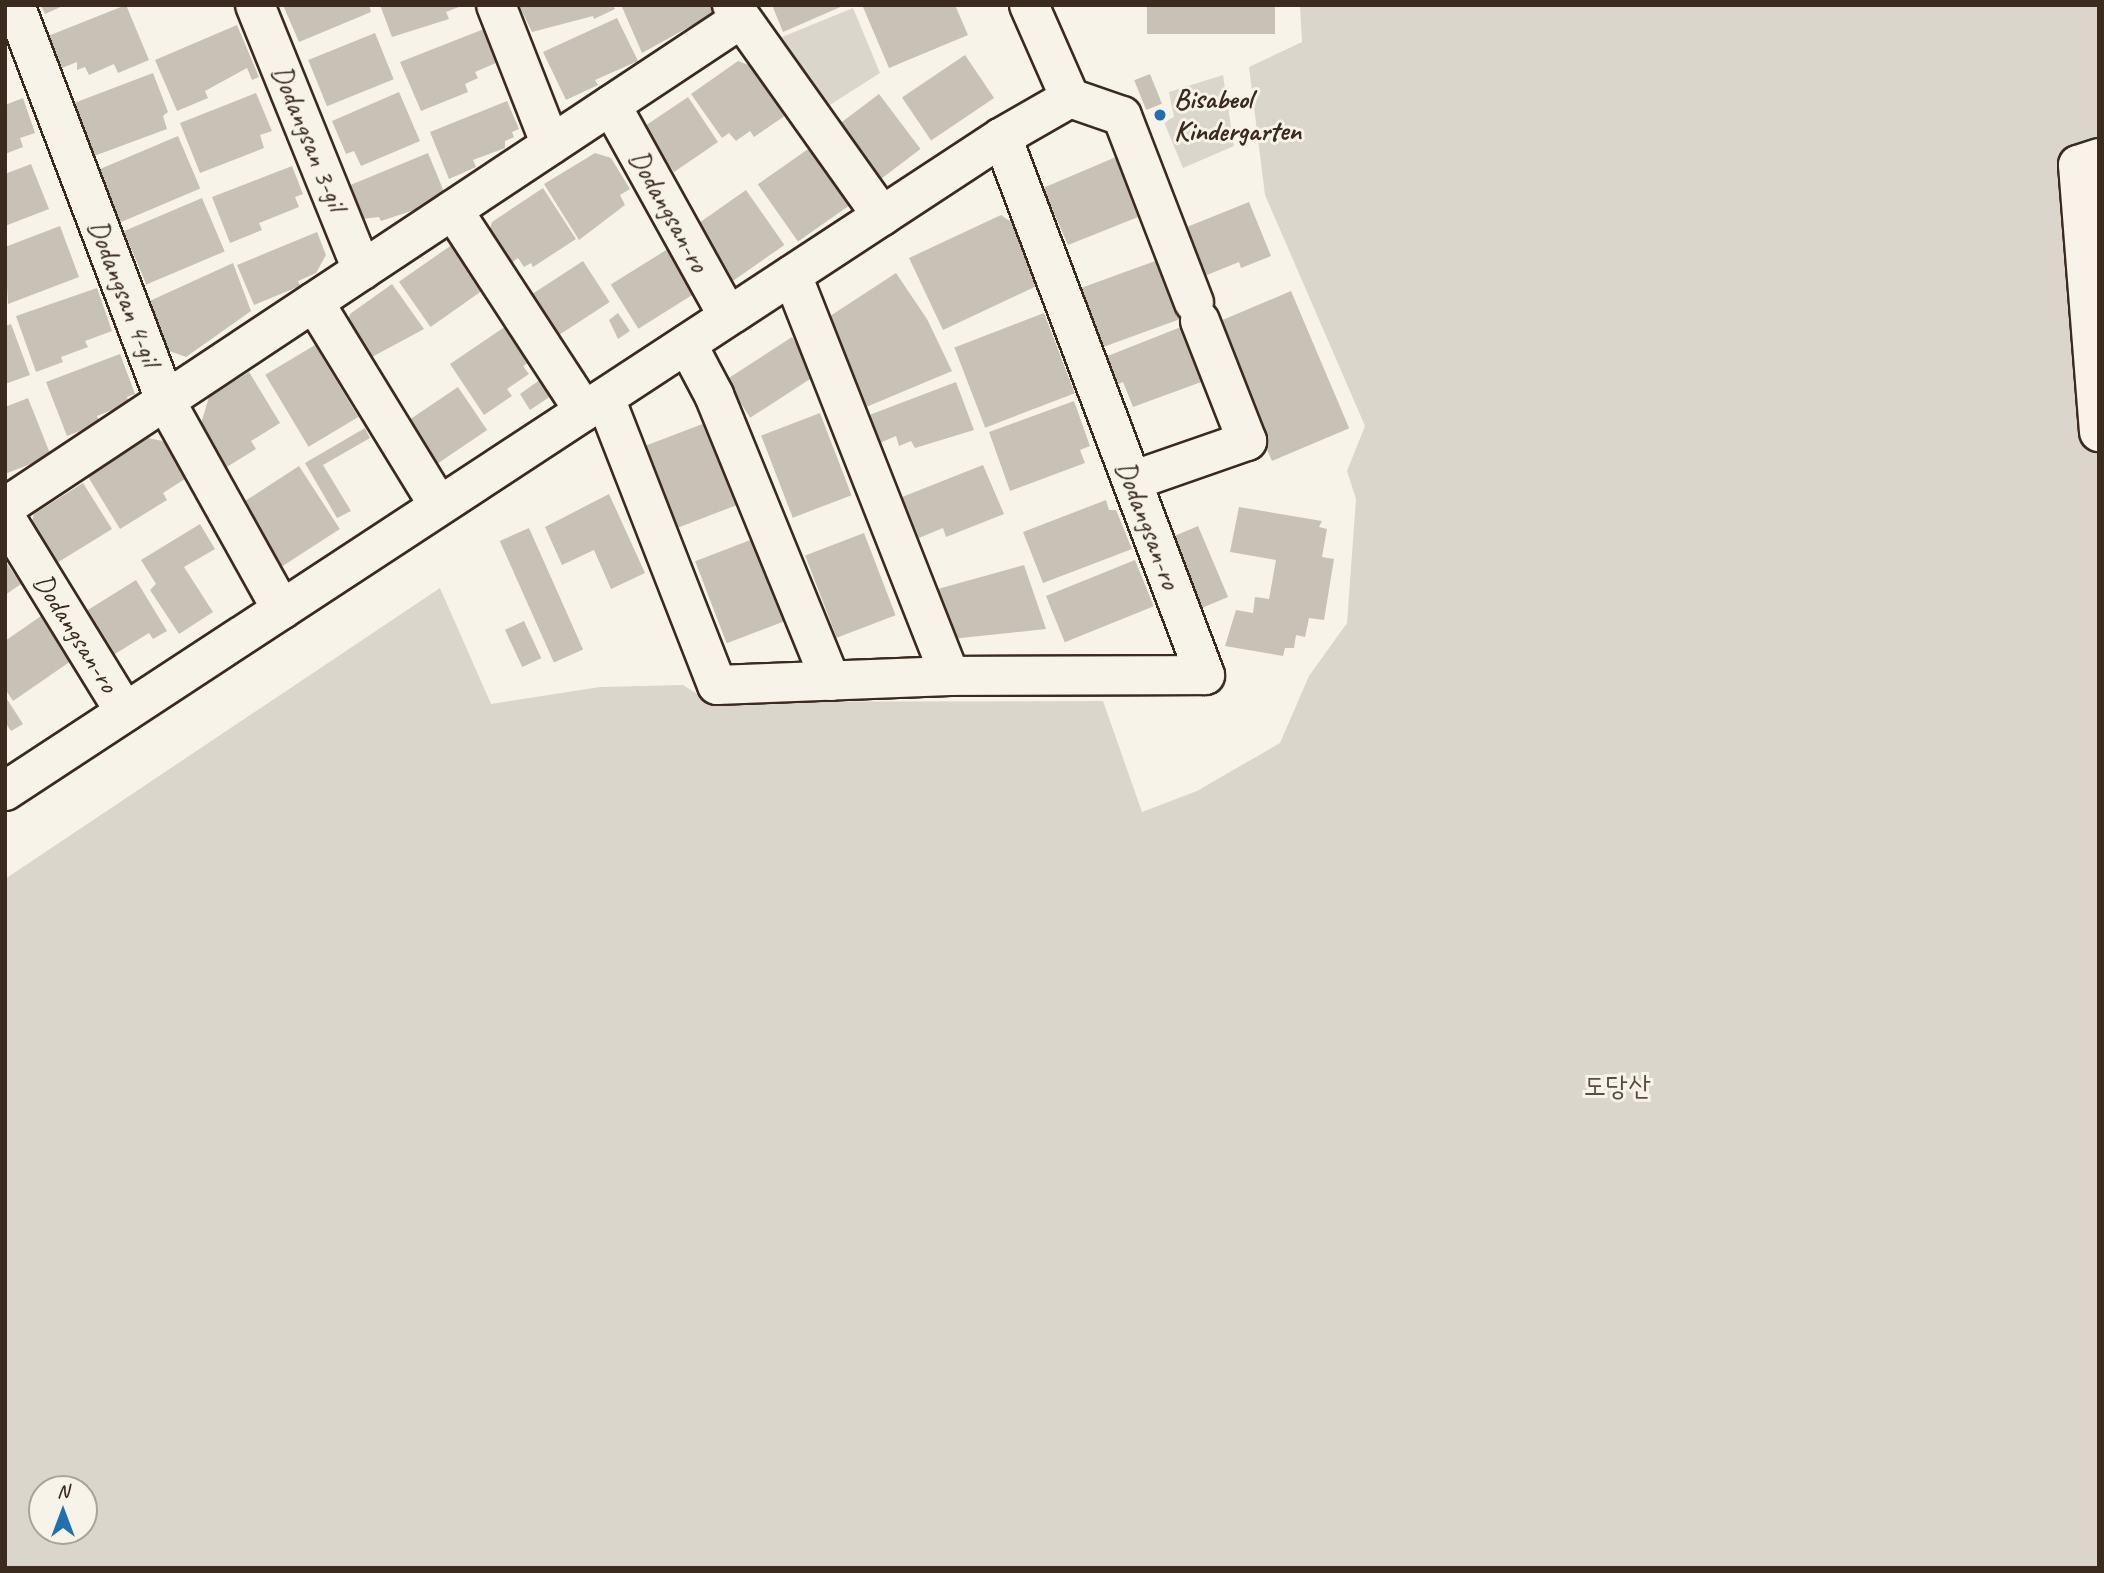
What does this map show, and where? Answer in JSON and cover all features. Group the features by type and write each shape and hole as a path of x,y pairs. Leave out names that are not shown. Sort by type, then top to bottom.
{"street":[{"name":"Dodangsan 4-gil","path":"5,507 165,400 15,5"},
{"name":"Dodangsan 3-gil","path":"255,5 362,270"},
{"path":"496,5 551,145"},
{"path":"1028,5 1070,98 1122,116 1247,442 1132,481"},
{"path":"282,610 165,400 611,105 735,13 881,216"},
{"name":"Dodangsan-ro","path":"5,792 1002,137 1070,98"},
{"name":"Dodangsan-ro","path":"611,105 728,316"},
{"name":"Dodangsan-ro","path":"453,210 595,404 717,685 950,676 1205,675 1002,137"},
{"path":"2099,158 2078,165 2099,432"},
{"path":"792,275 950,676"},
{"path":"314,302 439,506"},
{"path":"687,344 714,395 831,681"},
{"name":"Dodangsan-ro","path":"5,517 125,712"}],"green space":[{"name":"도당산","path":"1300,5 2099,5 2099,1568 5,1568 5,879 440,588 491,704 600,687 683,685 710,702 1103,701 1142,812 1197,791 1280,743 1309,676 1347,623 1356,499 1347,471 1365,426 1265,195 1249,67 1302,42"},
{"path":"853,8 880,73 822,110 782,37"},
{"path":"1223,75 1234,146 1183,168 1164,122 1174,117 1169,92"}],"building":[{"path":"41,5 65,5 45,14"},
{"path":"126,5 149,60 118,73 114,64 89,75 85,67 77,70 77,62 62,68 48,36"},
{"path":"283,5 369,5 371,12 299,42"},
{"path":"380,5 464,5 446,12 449,19 392,37"},
{"path":"519,5 613,5 615,9 594,19 593,16 532,32"},
{"path":"716,5 718,11 642,53 622,7"},
{"path":"772,5 845,5 783,32"},
{"path":"955,5 968,35 889,68 863,7"},
{"path":"1147,5 1275,5 1275,34 1147,34"},
{"path":"617,18 638,61 595,80 598,85 566,100 543,52"},
{"path":"237,25 259,77 252,80 247,68 205,91 208,98 177,111 155,60"},
{"path":"484,29 498,62 475,72 478,78 465,84 468,92 421,111 400,62"},
{"path":"375,33 394,79 327,106 308,60"},
{"path":"965,55 994,98 931,141 902,97"},
{"path":"738,61 757,68 789,113 754,137 750,131 736,141 729,133 722,138 691,94"},
{"path":"153,73 168,112 163,116 167,129 94,156 74,103"},
{"path":"1150,74 1162,104 1146,110 1134,80"},
{"path":"399,92 420,141 361,166 354,151 346,154 332,121"},
{"path":"256,93 272,131 260,135 264,148 200,173 180,123"},
{"path":"879,94 921,149 878,181 837,126"},
{"path":"688,97 718,142 674,172 667,162 658,168 642,128"},
{"path":"23,98 35,133 20,138 23,147 5,154 5,105"},
{"path":"507,101 519,129 512,132 514,137 505,141 505,148 473,160 476,167 449,179 430,132"},
{"path":"178,136 200,188 117,224 94,172"},
{"path":"811,147 851,204 798,242 758,184"},
{"path":"428,153 447,199 381,221 379,217 362,219 348,186"},
{"path":"595,153 611,158 630,189 620,195 625,205 579,240 544,184"},
{"path":"1123,154 1145,205 1135,209 1138,217 1068,245 1043,188"},
{"path":"31,164 49,209 5,226 5,174"},
{"path":"292,166 303,194 295,197 299,207 259,223 262,230 230,243 212,197"},
{"path":"543,188 576,239 533,267 531,263 524,267 518,258 510,264 489,232 492,222"},
{"path":"746,190 784,245 730,283 691,228"},
{"path":"202,198 225,251 146,285 124,231"},
{"path":"1249,202 1271,256 1241,268 1239,262 1202,277 1182,229"},
{"path":"1001,215 1020,228 1045,282 943,330 909,258"},
{"path":"60,226 79,277 8,304 5,247"},
{"path":"317,232 326,255 316,273 298,281 300,286 254,305 237,265"},
{"path":"453,244 485,289 430,327 399,282"},
{"path":"671,247 699,291 638,329 611,285"},
{"path":"1158,260 1180,319 1100,348 1078,289"},
{"path":"583,261 610,302 554,338 528,297"},
{"path":"233,263 251,311 186,357 164,349 143,304"},
{"path":"896,273 927,319 952,371 859,410 824,320"},
{"path":"392,284 424,329 372,357 366,348 361,351 346,328 350,314"},
{"path":"97,288 112,331 85,341 88,347 61,357 63,362 36,372 16,316"},
{"path":"1291,291 1349,428 1272,461 1214,324"},
{"path":"618,313 630,331 618,339 609,320"},
{"path":"1044,313 1075,393 985,428 954,347"},
{"path":"11,324 30,375 5,384 5,326"},
{"path":"509,324 534,359 523,366 529,374 507,389 512,396 484,415 450,364"},
{"path":"1181,327 1204,381 1133,407 1123,382 1112,387 1100,359"},
{"path":"792,337 817,375 750,418 726,380"},
{"path":"315,345 358,417 309,447 265,375"},
{"path":"120,354 135,394 127,397 129,403 97,416 100,423 67,436 46,382"},
{"path":"249,372 280,423 251,441 256,449 225,468 200,427 209,397"},
{"path":"541,379 557,392 530,410 520,394"},
{"path":"956,382 974,430 915,448 911,441 899,446 896,436 875,445 864,417"},
{"path":"458,387 487,430 437,464 408,421"},
{"path":"28,398 51,456 5,474 5,407"},
{"path":"1074,401 1090,446 1080,450 1085,463 1010,491 989,432"},
{"path":"820,413 852,495 793,518 761,436"},
{"path":"705,423 737,505 678,528 646,446"},
{"path":"365,428 370,438 323,465 351,511 337,518 305,463"},
{"path":"148,438 167,442 188,477 163,493 167,500 120,529 87,475"},
{"path":"983,465 1004,514 946,537 943,528 919,538 902,497"},
{"path":"299,466 340,529 281,567 240,504"},
{"path":"83,483 112,529 52,566 29,531 34,514"},
{"path":"609,494 645,573 611,589 594,550 562,565 545,527"},
{"path":"1106,500 1109,510 1116,510 1132,549 1043,583 1023,532"},
{"path":"1239,507 1322,521 1319,527 1327,529 1322,557 1334,559 1324,620 1309,618 1305,637 1296,635 1294,648 1285,648 1283,656 1225,646 1236,610 1253,613 1255,597 1269,599 1276,560 1230,552"},
{"path":"200,524 215,549 184,567 213,612 179,634 150,590 156,584 141,560"},
{"path":"1198,526 1228,597 1200,609 1170,538"},
{"path":"529,528 583,650 554,663 500,541"},
{"path":"864,533 896,615 837,638 805,556"},
{"path":"753,539 785,621 727,643 695,561"},
{"path":"1135,560 1154,606 1065,642 1046,596"},
{"path":"5,561 21,584 5,595"},
{"path":"1024,565 1046,629 951,639 934,590"},
{"path":"136,580 167,631 153,639 149,633 110,657 83,613"},
{"path":"41,616 71,661 13,701 5,689 5,641"},
{"path":"524,621 541,658 522,667 505,630"},
{"path":"5,696 23,724 11,731 5,722"}],"place":[{"name":"Bisabeol Kindergarten","path":"1160,115"}]}
